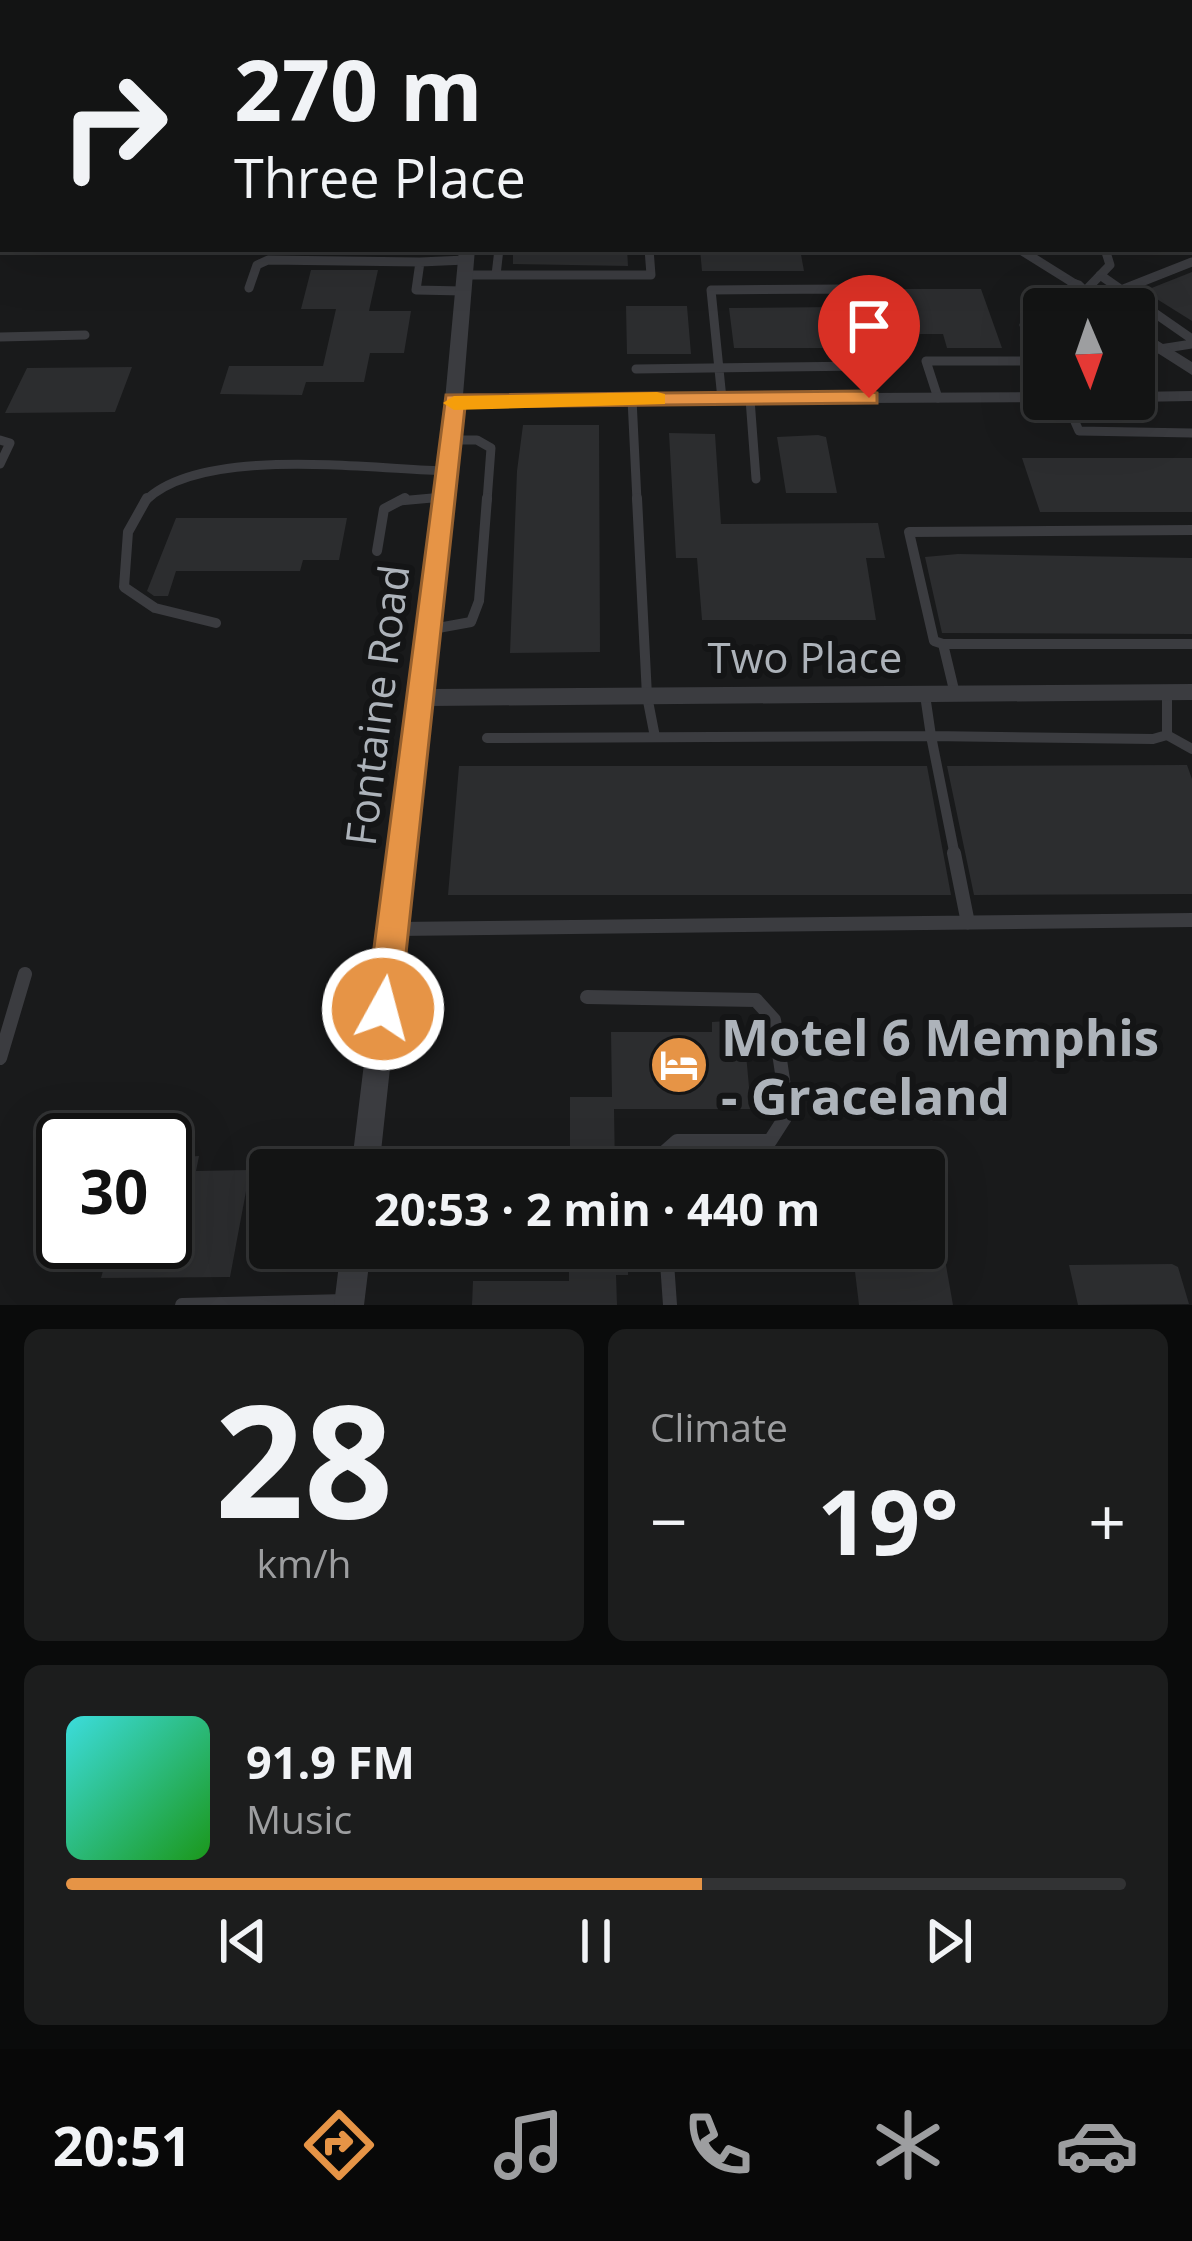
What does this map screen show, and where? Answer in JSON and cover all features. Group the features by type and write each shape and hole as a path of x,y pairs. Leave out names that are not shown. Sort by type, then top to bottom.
{"street":[{"name":"Fontaine Road","path":"366,1149 454,400 465,269"},
{"path":"1155,346 1192,370"},
{"path":"1155,397 1192,396"},
{"path":"454,400 1023,397"},
{"name":"Two Place","path":"419,698 1192,692"},
{"path":"349,1303 353,1269"}],"lane":[{"path":"496,275 499,252"},
{"path":"249,288 257,265 268,260 420,262 496,275 651,275 649,252"},
{"path":"1023,252 1077,288"},
{"path":"1080,288 1111,265 1106,252"},
{"path":"420,262 416,290 465,269"},
{"path":"1126,288 1192,262"},
{"path":"1100,275 1118,288"},
{"path":"722,399 711,290 844,290 849,294 869,398"},
{"path":"1155,314 1192,341"},
{"path":"0,337 85,335"},
{"path":"1160,349 1192,341"},
{"path":"938,398 926,362 1023,361"},
{"path":"636,369 865,366"},
{"path":"632,399 647,696 656,737"},
{"path":"751,399 756,479"},
{"path":"1074,420 1079,431 1192,433"},
{"path":"0,440 10,443 0,464"},
{"path":"427,630 471,622 478,601 491,448 477,440 449,440"},
{"path":"216,623 157,610 136,601 124,587 128,528 160,488 203,474 247,470 446,471"},
{"path":"376,551 384,509 407,497 443,497"},
{"path":"1192,530 909,532 934,641 1192,644"},
{"path":"944,644 955,694"},
{"path":"1167,692 1167,735"},
{"path":"925,694 968,923"},
{"path":"487,738 1167,735 1192,749"},
{"path":"392,929 1192,920"},
{"path":"0,1058 25,974"},
{"path":"587,997 756,1000 774,1020 788,1113 770,1141 677,1141 668,1149"},
{"path":"667,1269 670,1305"},
{"path":"182,1305 349,1303"}],"building":[{"path":"513,252 627,252 628,266 513,264"},
{"path":"700,252 801,252 804,271 702,271"},
{"path":"311,270 378,270 369,311 411,311 404,353 370,353 364,382 306,382 302,395 220,394 229,366 323,366 336,309 301,309"},
{"path":"1192,272 1192,321 1155,298 1152,288"},
{"path":"863,289 981,289 1002,348 947,348 943,334 874,334"},
{"path":"626,306 687,306 691,354 627,354"},
{"path":"837,307 846,348 734,348 729,308"},
{"path":"132,367 115,412 5,413 27,368"},
{"path":"523,425 599,425 600,652 510,653"},
{"path":"669,433 715,434 721,524 878,523 885,558 866,558 876,620 702,620 697,558 676,558"},
{"path":"777,437 826,437 837,493 786,493"},
{"path":"1022,458 1192,458 1192,512 1040,512"},
{"path":"176,518 347,518 339,560 303,560 300,571 176,571 168,596 154,596 147,591"},
{"path":"925,557 1192,558 1192,634 942,633"},
{"path":"1187,765 1192,779 1192,894 974,895 947,766"},
{"path":"459,766 927,766 951,895 448,895"},
{"name":"Motel 6 Memphis - Graceland","path":"727,1021 728,1032 744,1032 751,1109 614,1109 615,1149 570,1149 570,1097 612,1097 611,1032 712,1032 712,1022"},
{"path":"192,1156 199,1156 196,1171 249,1170 230,1277 101,1278 104,1269 192,1269"},
{"path":"945,1260 953,1305 859,1305 855,1269 945,1269"},
{"path":"1069,1265 1178,1267 1189,1304 1078,1305"},
{"path":"569,1269 628,1269 628,1275 616,1275 617,1305 472,1305 473,1281 569,1281"}],"slow traffic":[{"path":"454,403 657,399"}],"place":[{"name":"Motel 6 Memphis - Graceland","path":"679,1065"}],"route":[{"path":"383,1009 454,400 869,398"}]}
